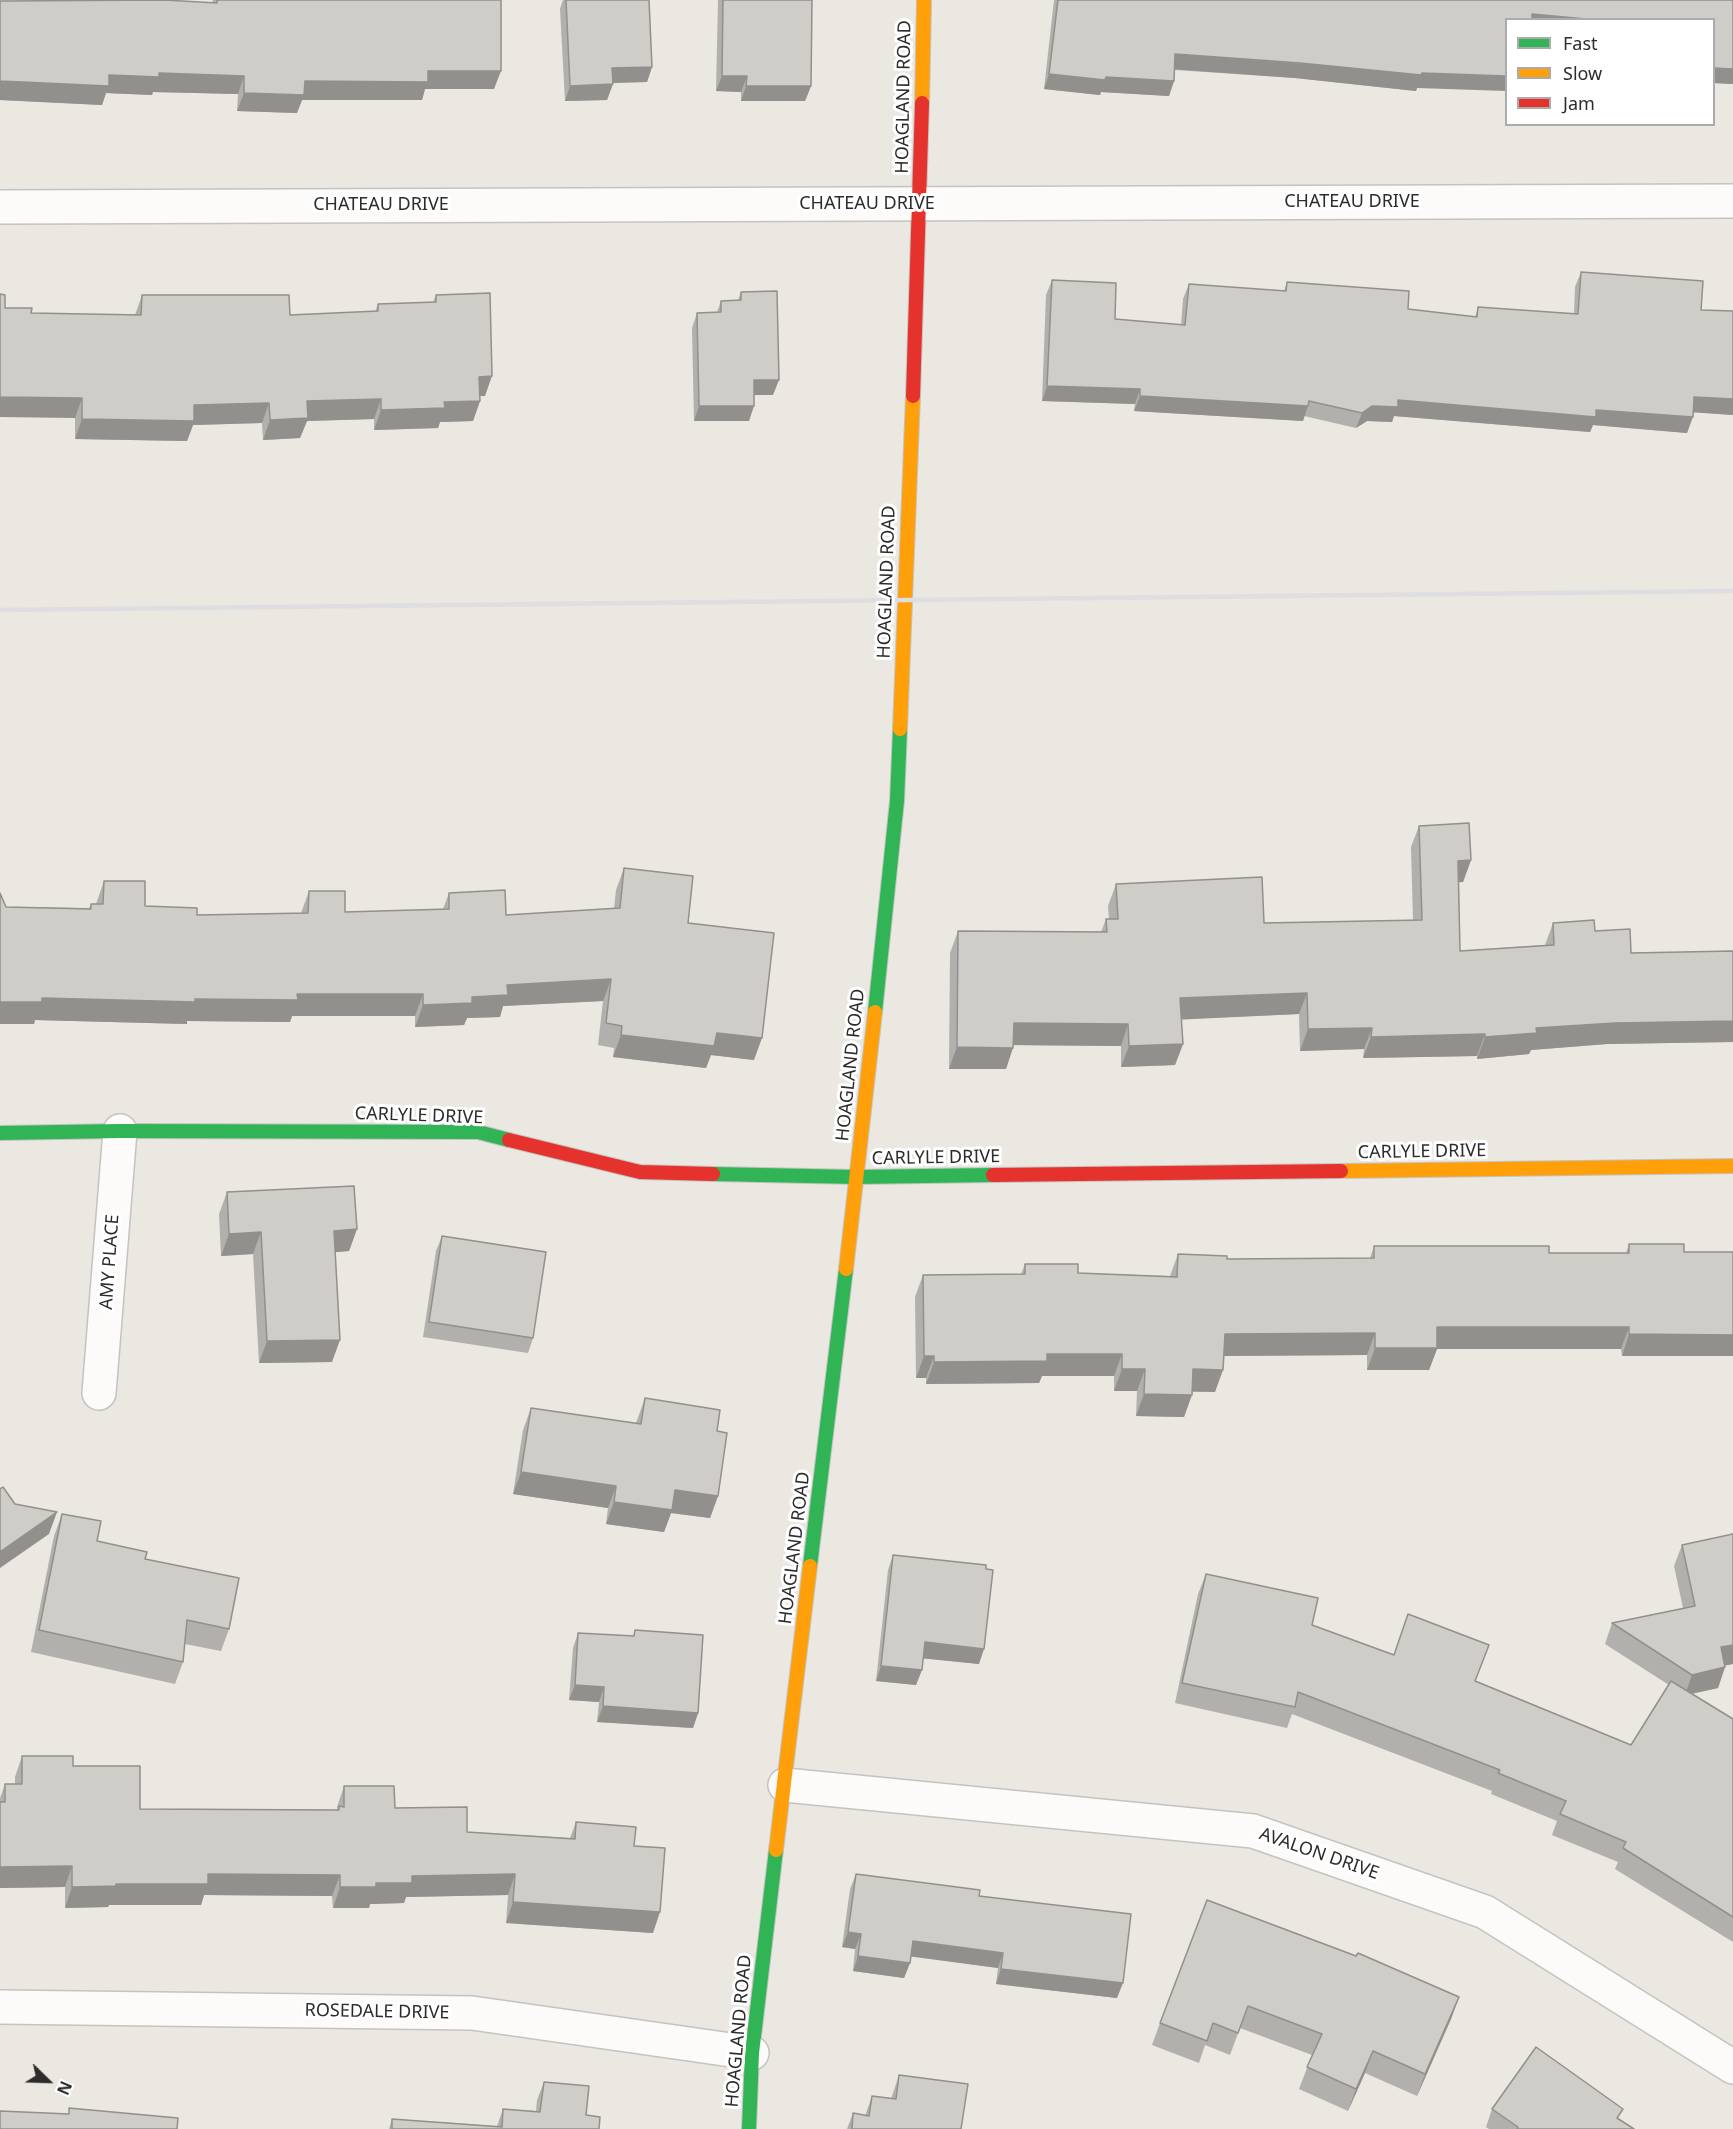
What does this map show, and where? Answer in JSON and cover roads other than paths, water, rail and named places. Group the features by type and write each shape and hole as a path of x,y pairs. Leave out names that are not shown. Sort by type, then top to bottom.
{"street":[{"name":"HOAGLAND ROAD","path":"749,2129 752,2053 857,1178 897,801 920,204 924,0"},
{"name":"CHATEAU DRIVE","path":"0,207 1733,201"},
{"name":"AMY PLACE","path":"99,1394 120,1131"},
{"name":"CARLYLE DRIVE","path":"0,1133 478,1132 640,1172 857,1178 1733,1166"},
{"name":"AVALON DRIVE","path":"785,1785 1253,1831 1485,1912 1733,2067"},
{"name":"ROSEDALE DRIVE","path":"0,2007 472,2013 752,2053"}],"railway":[{"path":"0,610 1733,591"}]}
